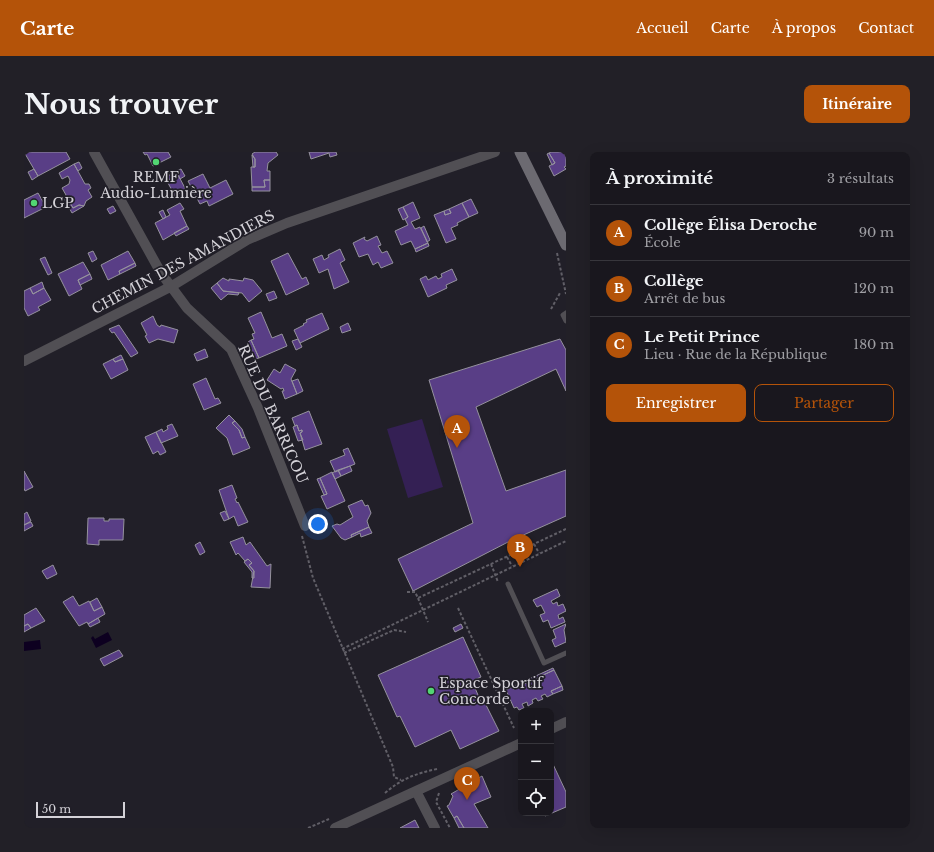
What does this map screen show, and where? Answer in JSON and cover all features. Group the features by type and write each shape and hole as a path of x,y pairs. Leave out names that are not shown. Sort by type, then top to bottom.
{"main road":[{"path":"520,152 566,245"}],"street":[{"name":"RUE DU BARRICOU","path":"94,152 161,273 187,308 231,349 258,408 305,526"},
{"name":"CHEMIN DES AMANDIERS","path":"24,361 172,286 247,240 287,223 495,152"},
{"path":"554,728 566,722"},
{"path":"335,828 519,744"},
{"path":"416,791 435,828"}],"lane":[{"path":"566,313 563,315 566,321"},
{"path":"508,584 544,663 566,653"}],"path":[{"path":"551,309 560,293"},
{"path":"305,526 302,536 313,578 393,767 394,777 401,780"},
{"path":"418,598 566,528"},
{"path":"342,649 566,541"},
{"path":"534,544 541,553"},
{"path":"507,556 512,567"},
{"path":"491,564 498,582"},
{"path":"407,592 415,592 428,622"},
{"path":"458,608 514,728"},
{"path":"344,653 394,630 406,632"},
{"path":"390,788 401,780 417,773 429,770"},
{"path":"440,790 436,802 450,828"}],"shaded area":[{"path":"422,419 443,487 408,498 387,429"},
{"path":"108,632 112,640 96,648 91,638 93,636 95,639"},
{"path":"40,640 41,649 24,651 24,642"}],"building":[{"path":"24,152 66,152 70,159 38,176"},
{"name":"REMF Audio-Lumière","path":"143,152 168,152 171,157 153,166 147,154 145,155"},
{"path":"255,152 276,152 278,155 268,163 267,171 270,171 270,180 264,180 265,187 252,187 251,167 255,167 255,159 252,154"},
{"path":"309,152 336,152 337,155 330,157 329,153 311,159"},
{"path":"563,152 566,157 566,166 564,167 566,169 554,176 549,166 555,163 549,153"},
{"path":"549,153 555,163 552,165 547,154"},
{"path":"252,155 255,159 255,167 253,167"},
{"path":"79,162 82,168 78,171 74,164"},
{"path":"74,164 85,184 89,184 91,188 88,190 92,197 86,201 84,206 79,205 73,208 69,201 65,200 66,195 62,188 69,184 70,180 68,176 62,179 59,173"},
{"path":"34,169 38,176 32,180 28,172"},
{"path":"181,169 185,176 180,179 176,171"},
{"path":"176,171 186,190 175,196 168,183 170,182 168,176"},
{"path":"203,174 210,188 226,180 233,194 209,206 207,201 200,204 188,181"},
{"path":"264,180 270,180 270,191 252,191 252,187 265,187"},
{"name":"LGP","path":"38,193 46,207 24,218 24,200"},
{"path":"471,199 478,213 469,217 462,203"},
{"path":"65,200 69,201 73,208 79,205 84,206 72,213"},
{"path":"413,202 420,218 411,222 415,229 420,227 428,243 415,249 411,241 401,245 395,231 408,225 405,219 408,217 403,207"},
{"path":"180,203 184,209 180,211 187,226 163,240 155,223 170,215 167,210"},
{"path":"462,203 469,217 451,228 456,239 446,243 434,215 444,211 445,215 451,213 449,209"},
{"path":"113,206 116,211 110,214 107,209"},
{"path":"403,207 408,217 403,220 398,209"},
{"path":"449,209 451,213 445,215 444,211"},
{"path":"163,210 166,217 163,219 159,212"},
{"path":"187,226 189,229 176,236 174,233"},
{"path":"424,226 430,240 427,242 421,228"},
{"path":"377,236 381,245 378,246 382,253 387,251 393,263 381,268 378,262 373,265 368,254 359,257 353,243 365,237 364,239 367,241"},
{"path":"428,243 429,246 416,252 415,249"},
{"path":"340,249 345,260 340,263 349,282 334,289 328,269 319,273 313,259 322,255 324,260 329,257 328,255"},
{"path":"93,251 97,259 92,262 88,253"},
{"path":"128,251 135,263 119,271 120,274 108,280 101,265"},
{"path":"288,253 302,279 306,277 309,284 286,295 271,261"},
{"path":"45,257 52,273 48,275 40,259"},
{"path":"83,262 90,274 78,280 82,289 69,296 58,274"},
{"path":"135,263 136,266 120,274 119,271"},
{"path":"452,269 457,280 446,285 447,288 428,297 420,279 426,276 428,280 436,276 438,279 442,277 441,274"},
{"path":"90,274 92,279 80,285 78,280"},
{"path":"223,278 229,281 229,279 243,281 244,278 253,280 262,291 249,302 242,293 223,291 217,283"},
{"path":"42,282 44,288 33,294 30,288"},
{"path":"217,283 223,291 239,293 238,295 228,294 221,300 211,288"},
{"path":"30,288 33,294 44,288 51,300 38,307 40,310 28,316 24,308 24,291"},
{"path":"274,291 277,298 269,301 266,294"},
{"path":"261,312 272,338 282,334 287,346 259,358 251,340 254,339 252,334 255,333 248,318"},
{"path":"322,313 329,329 300,343 294,330 304,325 303,324 307,322 306,320"},
{"path":"153,316 157,325 160,327 161,325 178,330 174,343 158,339 149,343 141,323"},
{"path":"348,323 351,330 342,333 340,327"},
{"path":"119,325 138,353 131,357 114,332 112,333 109,329"},
{"path":"298,339 302,347 296,350 292,341"},
{"path":"560,339 566,350 566,391 556,369 476,407 506,491 566,470 566,516 510,541 413,591 398,559 473,523 429,380"},
{"path":"251,340 259,358 255,359 248,342"},
{"path":"205,349 208,357 197,361 194,354"},
{"path":"121,355 123,359 115,362 113,359"},
{"path":"113,359 115,362 123,359 128,370 111,379 103,364"},
{"path":"285,364 296,370 291,379 297,394 285,399 282,391 284,391 283,388 281,389 267,380 274,369 280,373"},
{"path":"206,378 215,399 218,398 221,403 204,410 193,384"},
{"path":"298,379 303,391 297,394 292,381"},
{"path":"309,411 322,444 305,450 300,433 302,430 299,431 292,418"},
{"path":"229,415 235,421 232,423 239,430 242,438 245,437 250,448 233,455 227,438 216,428"},
{"path":"235,421 242,429 245,437 242,438 239,430 232,423"},
{"path":"172,424 178,436 161,443 156,432 162,429 163,432 168,429 167,426"},
{"path":"297,425 299,431 302,430 300,433 303,440 298,441 293,427"},
{"path":"156,432 166,452 160,455 158,451 153,454 145,437"},
{"path":"348,448 355,464 335,472 330,461 345,455 343,450"},
{"path":"350,466 352,471 341,476 338,470"},
{"path":"338,470 341,476 335,479 332,473"},
{"path":"24,471 33,487 25,491 24,488"},
{"path":"332,472 345,501 327,509 321,496 327,494 320,478"},
{"path":"320,478 327,494 324,495 317,479"},
{"path":"232,485 237,498 235,499 248,522 238,526 234,516 229,519 219,490"},
{"path":"362,500 365,506 368,505 371,513 367,521 369,527 351,535 352,537 345,540 341,538 332,526 337,524 340,525 353,517 348,506"},
{"path":"225,511 229,519 224,521 220,513"},
{"path":"27,512 31,521 24,525 24,514"},
{"path":"88,518 104,518 104,521 109,521 109,519 124,519 123,540 99,540 99,545 87,544"},
{"path":"31,522 33,526 24,531 24,525"},
{"path":"369,527 372,533 361,537 360,533 352,537 351,535"},
{"path":"243,537 246,545 250,542 267,566 271,564 270,588 251,587 254,571 249,565 252,563 248,559 245,561 238,553 236,555 230,542"},
{"path":"200,542 205,552 200,555 195,545"},
{"path":"248,559 252,563 249,565 254,571 254,578 252,578 252,572 244,562"},
{"path":"53,565 57,574 47,579 42,571"},
{"path":"557,589 560,596 551,601 553,604 557,602 558,606 563,604 566,611 558,615 559,619 563,617 565,622 551,628 548,620 543,622 540,615 545,613 541,605 537,607 533,600"},
{"path":"73,596 79,606 89,601 94,611 102,607 105,614 88,624 87,622 79,626 63,602"},
{"path":"97,598 102,607 94,611 90,602"},
{"path":"36,608 45,621 31,628 28,624 24,626 24,615"},
{"path":"98,618 100,622 90,627 88,624"},
{"path":"28,624 31,628 24,632 24,626"},
{"path":"461,624 463,628 455,632 453,628"},
{"path":"566,624 564,630 566,642 555,647 552,640 556,638 553,630"},
{"name":"Espace Sportif Concorde","path":"463,637 481,677 472,681 481,702 484,701 499,731 460,749 451,730 415,747 400,716 397,717 378,675"},
{"path":"119,650 123,656 104,666 100,659"},
{"path":"553,668 554,670 513,689 512,687"},
{"path":"554,670 562,686 551,691 553,694 547,697 545,694 541,696 543,699 538,701 536,698 532,700 533,703 528,706 527,702 522,704 524,708 518,708 517,707 514,708 506,690 512,687 513,689"},
{"path":"562,686 563,690 553,694 551,691"},
{"path":"554,766 566,792 566,807 554,812"},
{"path":"482,776 491,797 474,804 488,828 464,828 457,816 454,818 447,806 449,805 453,796 451,794"},
{"path":"457,816 464,828 459,828 454,818"},
{"path":"415,820 419,828 400,828"}],"place":[{"name":"REMF Audio-Lumière","path":"156,162"},
{"name":"LGP","path":"34,203"},
{"name":"Collège Élisa Deroche","path":"457,448"},
{"name":"Collège","path":"520,567"},
{"name":"Espace Sportif Concorde","path":"431,691"},
{"name":"Le Petit Prince","path":"467,800"}]}
